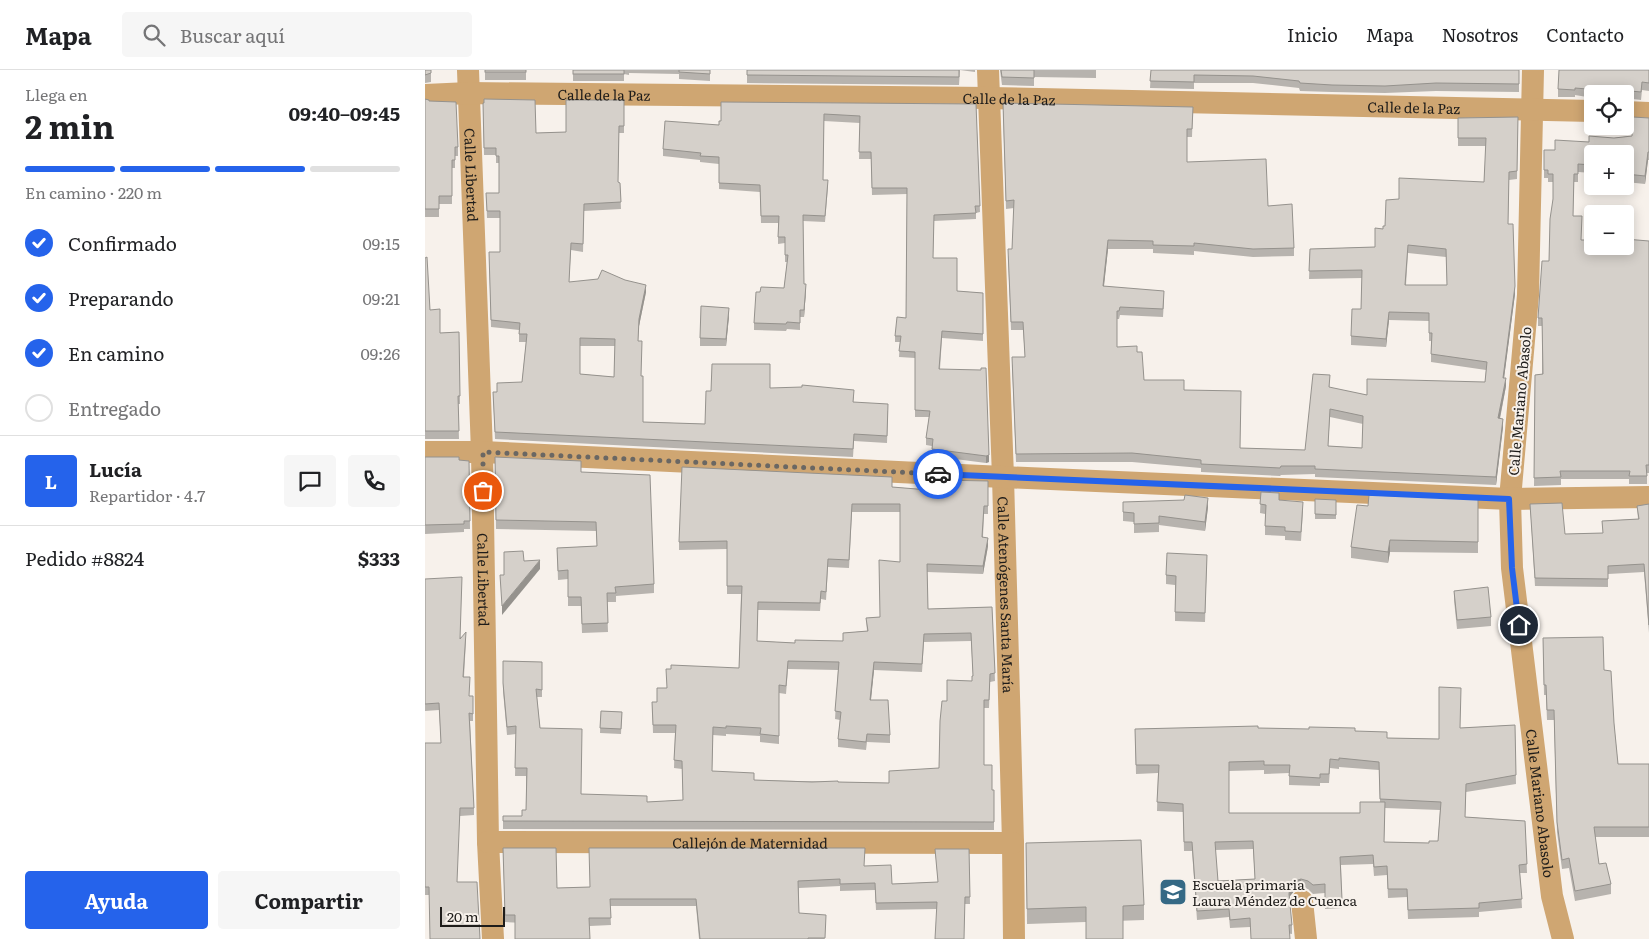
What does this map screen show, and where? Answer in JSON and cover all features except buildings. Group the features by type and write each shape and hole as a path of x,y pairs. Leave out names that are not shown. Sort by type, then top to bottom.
{"street":[{"name":"Calle Libertad","path":"468,70 483,452 489,842 493,939"},
{"name":"Calle Atenógenes Santa María","path":"988,70 1003,477 1014,939"},
{"name":"Calle Mariano Abasolo","path":"1533,70 1528,296 1509,499 1512,568 1552,896 1563,939"},
{"name":"Calle de la Paz","path":"425,95 469,93 989,98 1584,111"},
{"path":"1634,112 1649,113"},
{"path":"425,452 483,452 1509,499 1649,497"},
{"name":"Callejón de Maternidad","path":"489,842 1013,843"},
{"path":"1302,901 1306,939"}],"way so far":[{"path":"483,491 483,452 938,474"}],"place":[{"name":"Escuela primaria Laura Méndez de Cuenca","path":"1173,892"}],"route":[{"path":"938,474 1509,499 1512,568 1519,625"}]}
